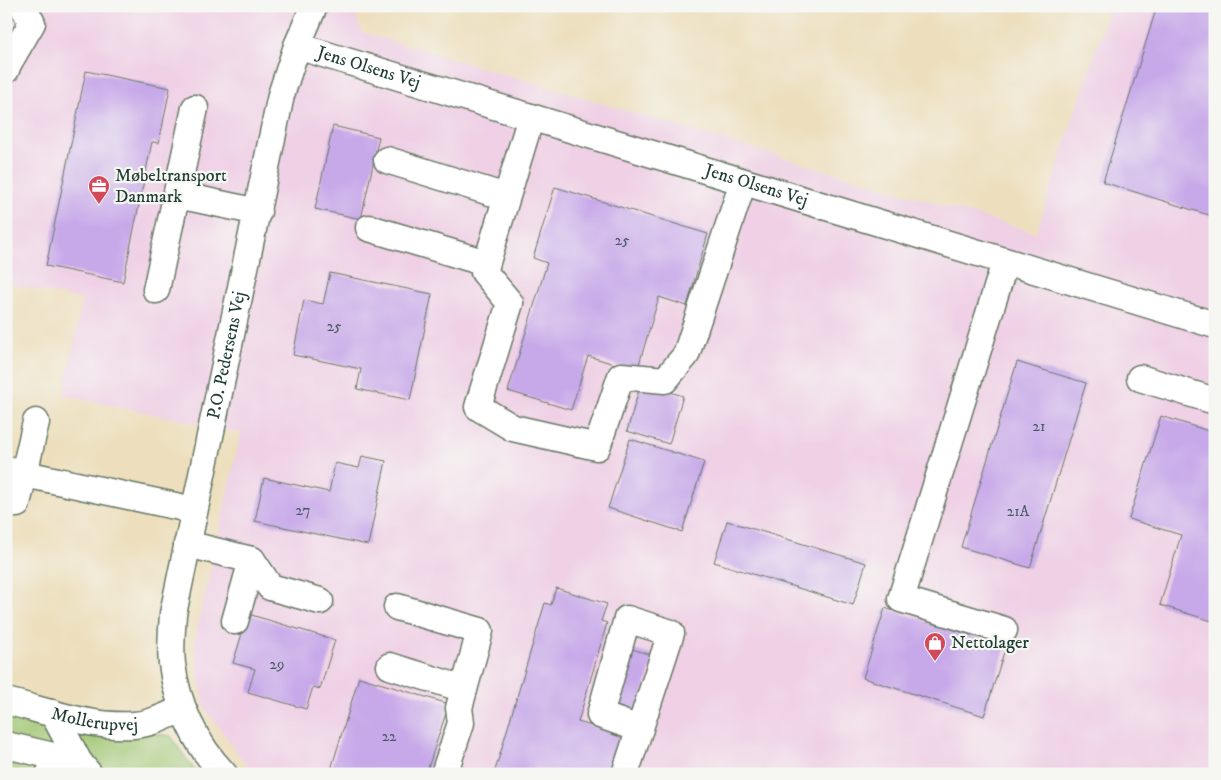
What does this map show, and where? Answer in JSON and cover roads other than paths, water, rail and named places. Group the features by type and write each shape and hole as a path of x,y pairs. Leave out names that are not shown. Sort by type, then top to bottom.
{"street":[{"path":"6,70 32,23 23,6"},
{"name":"P.O. Pedersens Vej","path":"224,774 200,742 182,709 172,663 173,614 281,95 297,46 314,6"},
{"name":"Jens Olsens Vej","path":"297,46 1215,325"},
{"path":"156,290 178,195 195,108"},
{"path":"531,117 484,272 510,303 478,407 513,428 597,447 621,376 665,380 686,355 743,182"},
{"path":"387,160 506,197"},
{"path":"178,195 258,212"},
{"path":"369,228 486,263"},
{"path":"1004,630 901,599 1006,262"},
{"path":"1140,378 1215,401"},
{"path":"17,504 15,472 36,422"},
{"path":"15,472 194,510"},
{"path":"187,544 252,560 270,587 320,601"},
{"path":"235,621 252,560"},
{"path":"397,607 480,631 459,708 461,723 444,774"},
{"path":"390,666 464,689"},
{"name":"Mollerupvej","path":"6,701 92,722 136,725 156,721 182,709"},
{"path":"53,713 84,768"},
{"path":"624,774 640,729"},
{"path":"6,745 84,768"},
{"path":"49,774 84,768"}],"place":[{"name":"Møbeltransport Danmark","path":"99,205"},
{"name":"Nettolager","path":"935,662"}]}
